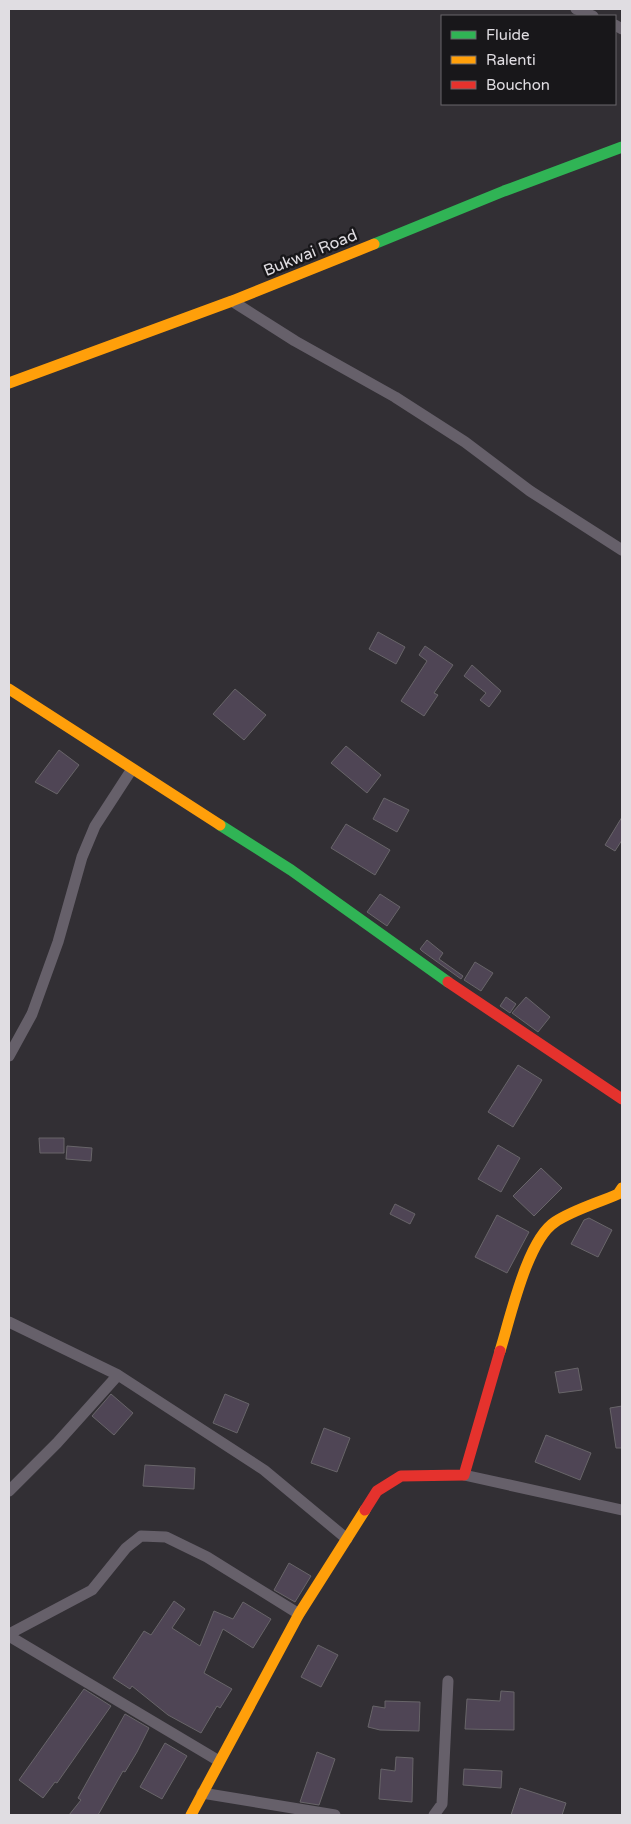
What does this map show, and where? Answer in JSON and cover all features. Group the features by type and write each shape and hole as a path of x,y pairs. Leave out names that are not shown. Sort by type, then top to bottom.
{"street":[{"path":"576,9 591,15"},
{"name":"Bukwai Road","path":"9,383 232,301 504,190 622,147"},
{"path":"232,301 295,341 395,397 450,432 530,491 622,550"},
{"path":"9,689 291,870 482,1006 622,1099"},
{"path":"9,1056 32,1014 58,942 82,856 95,826 132,769"},
{"path":"464,1475 521,1280 542,1233 555,1222 618,1194 622,1188"},
{"path":"9,1322 118,1375 264,1470 347,1539"},
{"path":"9,1491 58,1443 118,1375"},
{"path":"191,1815 299,1614 377,1491 401,1476 464,1475 622,1510"},
{"path":"9,1635 92,1590 126,1548 141,1536 166,1537 207,1557 299,1614"},
{"path":"9,1635 219,1761"},
{"path":"434,1815 442,1804 448,1681"},
{"path":"202,1793 335,1815"}],"building":[{"path":"378,632 405,647 396,664 369,649"},
{"path":"425,646 453,665 434,693 438,695 424,716 401,701 427,661 419,655"},
{"path":"472,665 501,691 489,707 480,700 486,693 464,676"},
{"path":"235,689 266,715 244,740 213,714"},
{"path":"346,746 381,775 367,793 331,763"},
{"path":"59,750 79,765 57,794 35,782"},
{"path":"384,798 409,810 397,832 373,819"},
{"path":"622,817 622,840 615,851 605,845"},
{"path":"346,824 390,850 375,875 331,848"},
{"path":"380,894 400,907 387,926 367,912"},
{"path":"427,940 443,953 439,959 463,976 461,979 420,949"},
{"path":"475,962 493,973 481,991 464,980"},
{"path":"506,997 516,1004 510,1013 500,1006"},
{"path":"526,997 550,1017 538,1032 512,1013"},
{"path":"518,1065 542,1080 513,1127 488,1112"},
{"path":"39,1138 64,1138 64,1153 40,1153"},
{"path":"498,1145 520,1158 501,1192 478,1179"},
{"path":"67,1146 92,1148 91,1161 66,1159"},
{"path":"541,1168 562,1188 534,1216 513,1196"},
{"path":"395,1204 415,1214 410,1224 390,1214"},
{"path":"497,1215 529,1232 507,1273 475,1257"},
{"path":"589,1218 612,1230 598,1257 571,1244 584,1220"},
{"path":"578,1368 582,1390 559,1393 555,1372"},
{"path":"111,1394 133,1413 114,1435 92,1416"},
{"path":"225,1394 249,1404 237,1433 213,1423"},
{"path":"622,1406 622,1448 616,1448 610,1408"},
{"path":"324,1428 350,1438 337,1472 311,1463"},
{"path":"546,1435 591,1453 580,1480 535,1462"},
{"path":"145,1465 195,1468 194,1489 143,1486"},
{"path":"289,1563 311,1576 295,1602 274,1590"},
{"path":"174,1601 185,1609 172,1628 200,1646 214,1611 233,1619 243,1602 271,1619 253,1648 223,1629 204,1673 232,1689 220,1708 217,1706 201,1733 168,1715 132,1686 130,1689 113,1678 144,1631 151,1635"},
{"path":"318,1645 338,1655 321,1687 301,1677"},
{"path":"84,1689 111,1706 57,1783 55,1782 43,1798 19,1780"},
{"path":"501,1691 514,1692 514,1730 465,1729 467,1699 500,1701"},
{"path":"385,1701 420,1702 419,1731 380,1730 368,1727 373,1706 385,1708"},
{"path":"125,1714 149,1728 137,1752 125,1772 123,1771 98,1815 69,1815 81,1800 78,1798"},
{"path":"165,1743 187,1756 162,1799 140,1787"},
{"path":"317,1752 335,1759 319,1805 300,1802"},
{"path":"396,1757 413,1758 412,1802 379,1799 381,1769 395,1771"},
{"path":"464,1769 502,1771 501,1788 463,1785"},
{"path":"520,1788 566,1803 562,1815 511,1815"}],"traffic: fast":[{"path":"374,244 504,191 622,147"},
{"path":"220,825 291,870 448,982"}],"traffic: slow":[{"path":"9,383 232,301 374,244"},
{"path":"9,689 220,825"},
{"path":"500,1351 514,1301 528,1262 545,1231 562,1218 618,1194 622,1188"},
{"path":"191,1815 299,1614 365,1510"}],"traffic: jam":[{"path":"448,982 622,1099"},
{"path":"365,1510 377,1491 401,1476 464,1475 500,1351"}]}
